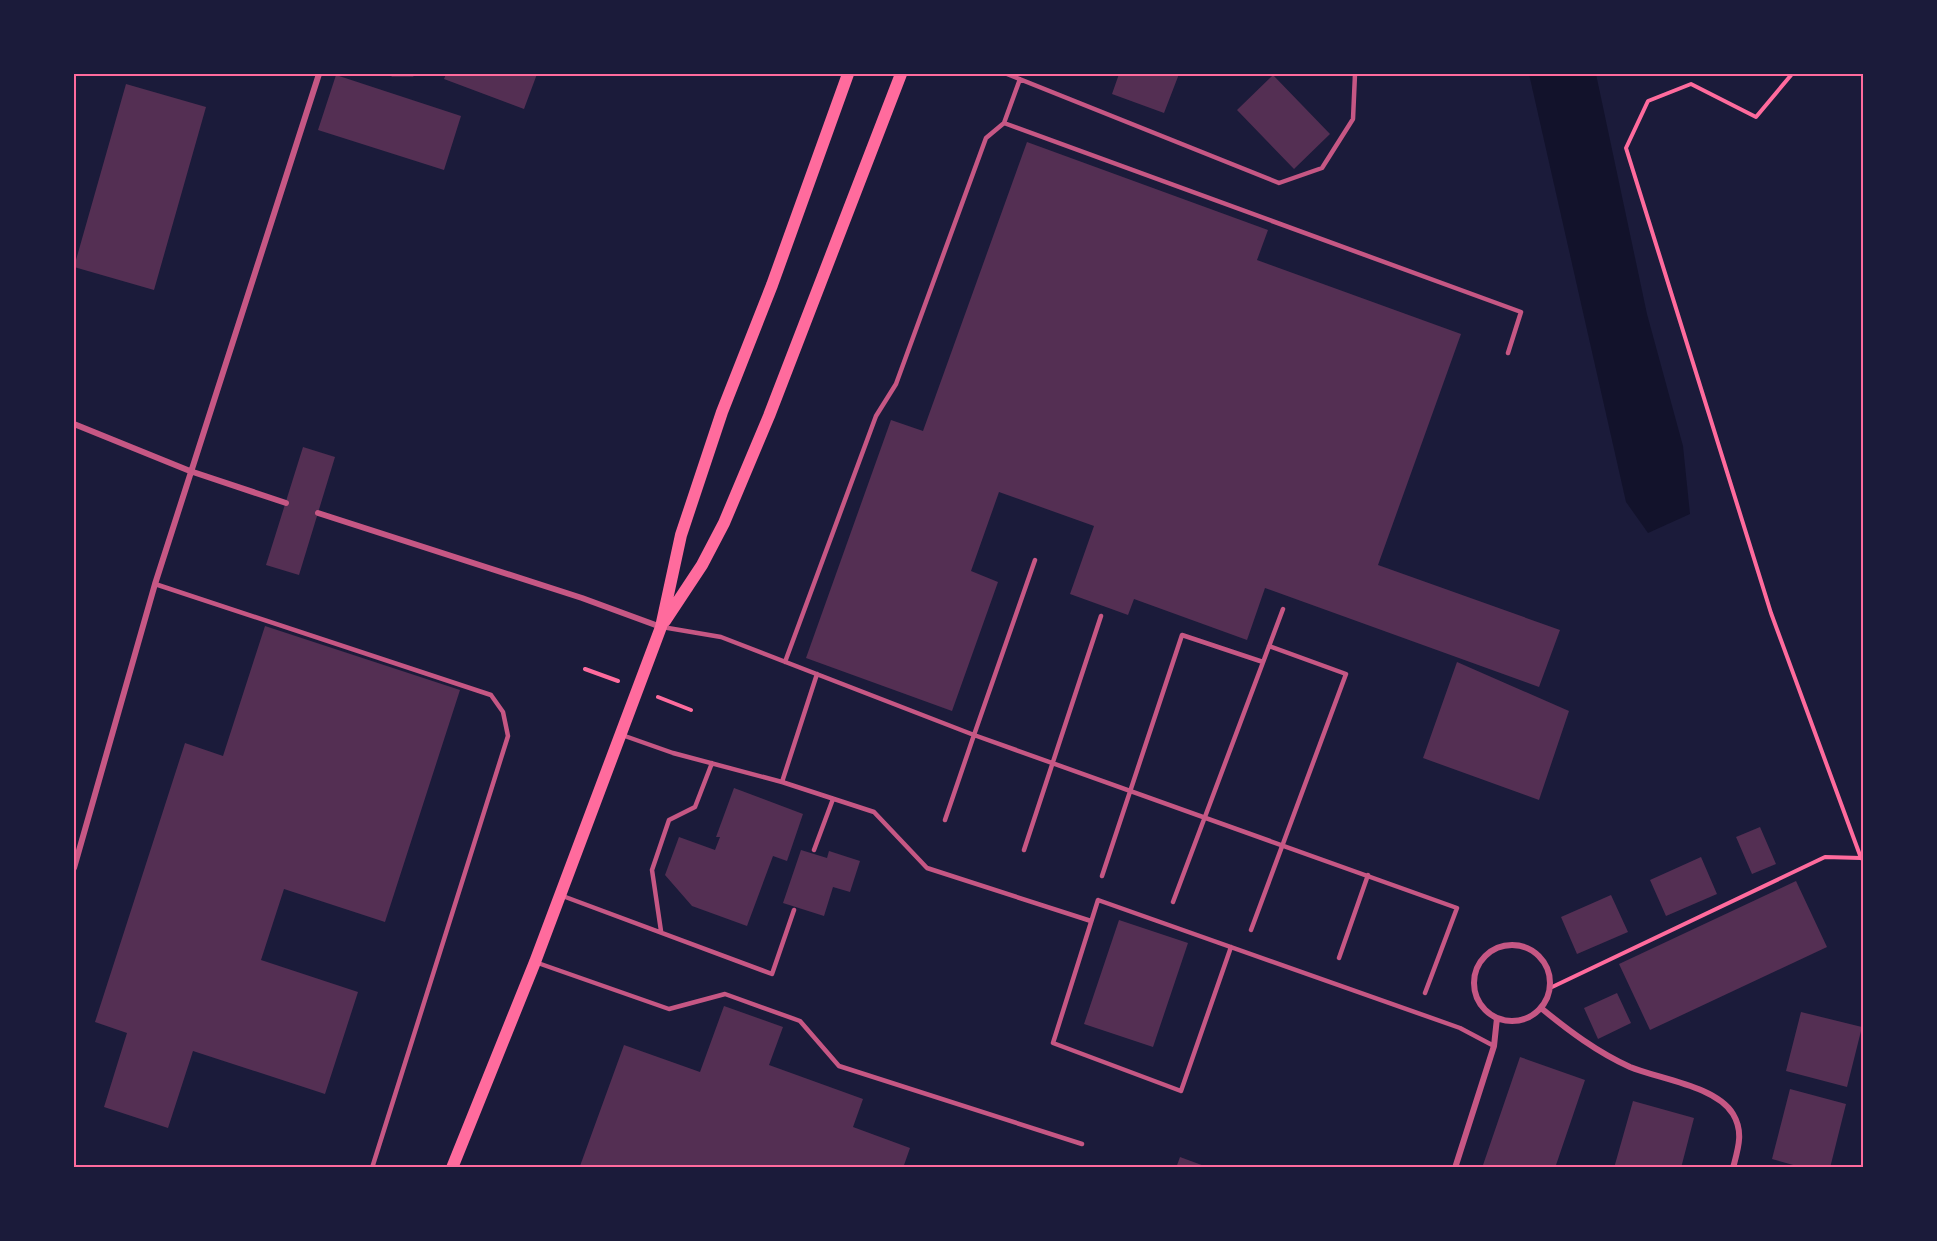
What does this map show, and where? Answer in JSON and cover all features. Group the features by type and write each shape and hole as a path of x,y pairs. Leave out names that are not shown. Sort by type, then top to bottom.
{"main road":[{"path":"452,1167 535,962 661,627 681,535 722,412 772,285 848,74"},
{"path":"661,627 702,565 724,523 769,416 901,74"}],"street":[{"path":"74,868 155,584 319,74"},
{"path":"74,424 190,471 286,503"},
{"path":"318,513 582,598 661,627"},
{"path":"1516,945 1537,954 1546,965 1550,988 1541,1008 1527,1019 1497,1018 1487,1012 1480,1002 1474,985 1476,969 1494,950 1516,945"},
{"path":"1541,1008 1572,1034 1630,1067 1718,1099 1733,1113 1740,1130 1739,1147 1733,1167"},
{"path":"1455,1167 1494,1046 1497,1018"}],"lane":[{"path":"392,74 413,74"},
{"path":"1007,74 1279,183 1322,168 1353,119 1355,74"},
{"path":"785,662 876,416 896,384 986,138 1004,123 1020,79"},
{"path":"1004,123 1521,312 1508,353"},
{"path":"945,820 1035,560"},
{"path":"155,584 491,695 503,712 508,736 372,1167"},
{"path":"1173,902 1283,609"},
{"path":"1024,850 1101,616"},
{"path":"661,627 721,637 974,735 1457,908 1425,993"},
{"path":"1102,876 1182,635 1263,662"},
{"path":"1251,930 1346,674 1269,646"},
{"path":"782,782 818,674"},
{"path":"619,734 673,753 782,782 874,812 927,868 1091,921"},
{"path":"661,931 652,870 669,820 695,807 712,763"},
{"path":"814,850 833,798"},
{"path":"1339,958 1368,875"},
{"path":"560,895 772,974 794,910"},
{"path":"1231,947 1181,1091 1053,1043 1098,900 1231,947 1460,1028 1494,1046"},
{"path":"535,962 669,1009 725,994 800,1021 839,1066 1082,1144"}],"path":[{"path":"1550,988 1825,857 1862,859 1771,614 1626,148 1648,101 1691,84 1756,117 1792,74"}],"shaded area":[{"path":"1529,74 1596,74 1647,314 1683,446 1690,514 1648,533 1626,502"}],"building":[{"path":"446,74 537,74 524,109 444,79"},
{"path":"1119,74 1179,74 1164,113 1112,94"},
{"path":"336,75 461,116 444,170 318,130"},
{"path":"1273,75 1330,134 1294,169 1237,110"},
{"path":"126,84 206,107 154,290 74,267"},
{"path":"1027,142 1268,230 1257,260 1461,334 1378,565 1560,630 1539,687 1265,588 1247,640 1134,599 1128,615 1070,594 1094,526 999,492 971,571 998,582 952,711 806,658 891,420 923,431"},
{"path":"303,447 335,457 299,575 266,565"},
{"path":"265,626 460,690 385,922 284,889 261,960 358,992 325,1094 193,1051 168,1128 104,1107 127,1033 95,1022 185,743 223,756"},
{"path":"1457,662 1569,711 1539,800 1423,758"},
{"path":"734,788 803,814 787,861 773,856 747,926 692,906 665,875 679,837 715,850 720,837 716,837"},
{"path":"1760,827 1776,864 1752,874 1736,837"},
{"path":"801,850 827,858 829,851 860,861 850,892 833,887 824,916 783,903"},
{"path":"1701,857 1717,894 1666,916 1650,880"},
{"path":"1796,881 1827,947 1650,1030 1619,964"},
{"path":"1611,895 1628,932 1577,954 1561,917"},
{"path":"1119,920 1188,943 1153,1047 1084,1024"},
{"path":"1617,993 1631,1023 1598,1039 1584,1008"},
{"path":"724,1006 783,1027 769,1065 863,1099 853,1127 910,1148 903,1168 580,1166 624,1045 700,1072"},
{"path":"1801,1012 1862,1027 1847,1087 1786,1071"},
{"path":"1520,1057 1585,1080 1555,1168 1482,1168"},
{"path":"1790,1089 1846,1104 1830,1168 1804,1168 1772,1159"},
{"path":"1633,1101 1694,1118 1681,1168 1614,1168"},
{"path":"1180,1157 1207,1167 1207,1168 1176,1168"}]}
